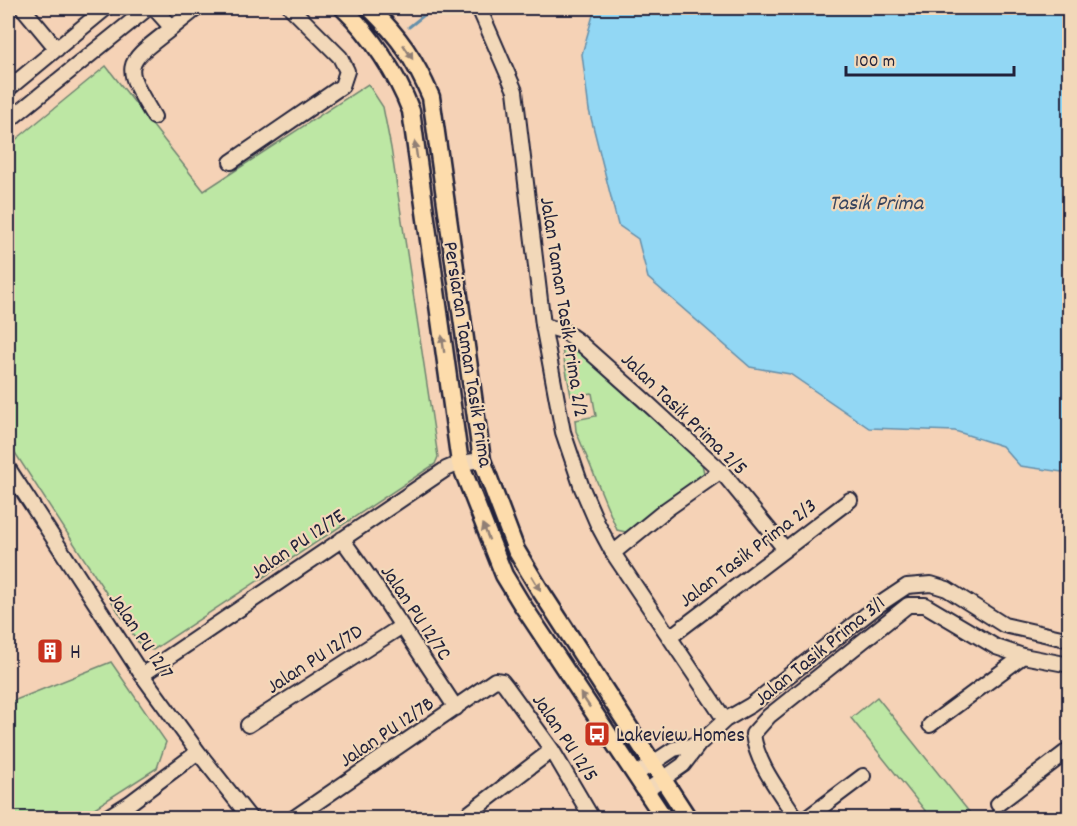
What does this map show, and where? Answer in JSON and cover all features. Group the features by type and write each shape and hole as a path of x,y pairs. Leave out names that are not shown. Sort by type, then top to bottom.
{"main road":[{"name":"Persiaran Taman Tasik Prima","path":"343,8 373,44 402,88 411,111 460,463 504,575 664,819"},
{"name":"Persiaran Taman Tasik Prima","path":"370,8 398,36 418,67 431,97 482,459 516,550 688,819"}],"street":[{"path":"23,8 57,49"},
{"path":"8,89 106,8"},
{"path":"8,121 148,8"},
{"path":"154,8 172,28"},
{"path":"154,117 134,84 131,73 134,60 197,8"},
{"path":"231,162 342,86 347,71 346,65 291,8"},
{"name":"Jalan Taman Tasik Prima 2/2","path":"479,8 515,91 543,325 563,432 582,488 598,525 614,553 725,720"},
{"name":"Jalan Tasik Prima 2/5","path":"543,325 565,332 578,341 721,471 785,549"},
{"name":"Jalan PU 12/7E","path":"142,675 446,469 460,463 482,459"},
{"name":"Jalan PU 12/7","path":"8,468 142,675 250,819"},
{"path":"614,553 668,509 721,471"},
{"name":"Jalan Tasik Prima 2/3","path":"670,637 850,500"},
{"name":"Jalan PU 12/7C","path":"342,539 456,708"},
{"path":"646,791 682,765 699,744 725,720 751,705 880,604 907,586 931,584 947,589 1004,625 1070,640"},
{"name":"Jalan Tasik Prima 3/1","path":"796,819 760,760 753,734 769,716 908,605 925,605 996,647 1023,656 1070,665"},
{"name":"Jalan PU 12/7D","path":"248,725 402,626"},
{"path":"930,725 1023,656"},
{"name":"Jalan PU 12/7B","path":"294,819 495,680 502,681"},
{"name":"Jalan PU 12/5","path":"502,681 552,750 592,819"},
{"path":"635,775 674,749 699,744"},
{"path":"998,804 1070,749"},
{"path":"463,819 552,750"},
{"path":"106,819 198,752"},
{"path":"807,819 863,776"}],"green space":[{"path":"106,66 204,191 368,84 383,107 391,148 438,457 435,464 153,650 142,648 8,442 8,146"},
{"path":"573,347 702,464 704,473 630,533 617,530 576,431 575,420 596,416 592,393 571,396 562,349"},
{"path":"111,662 166,742 157,768 79,818 8,818 8,703"},
{"path":"877,697 974,818 931,818 851,718"}],"water":[{"name":"Tasik Prima","path":"595,8 1069,8 1069,473 1020,466 1002,446 955,431 869,428 790,374 750,367 648,278 638,239 618,225 589,110 582,54"}],"waterway":[{"path":"409,27 433,8"}],"place":[{"name":"H","path":"50,651"},
{"name":"Lakeview Homes","path":"597,734"}]}
